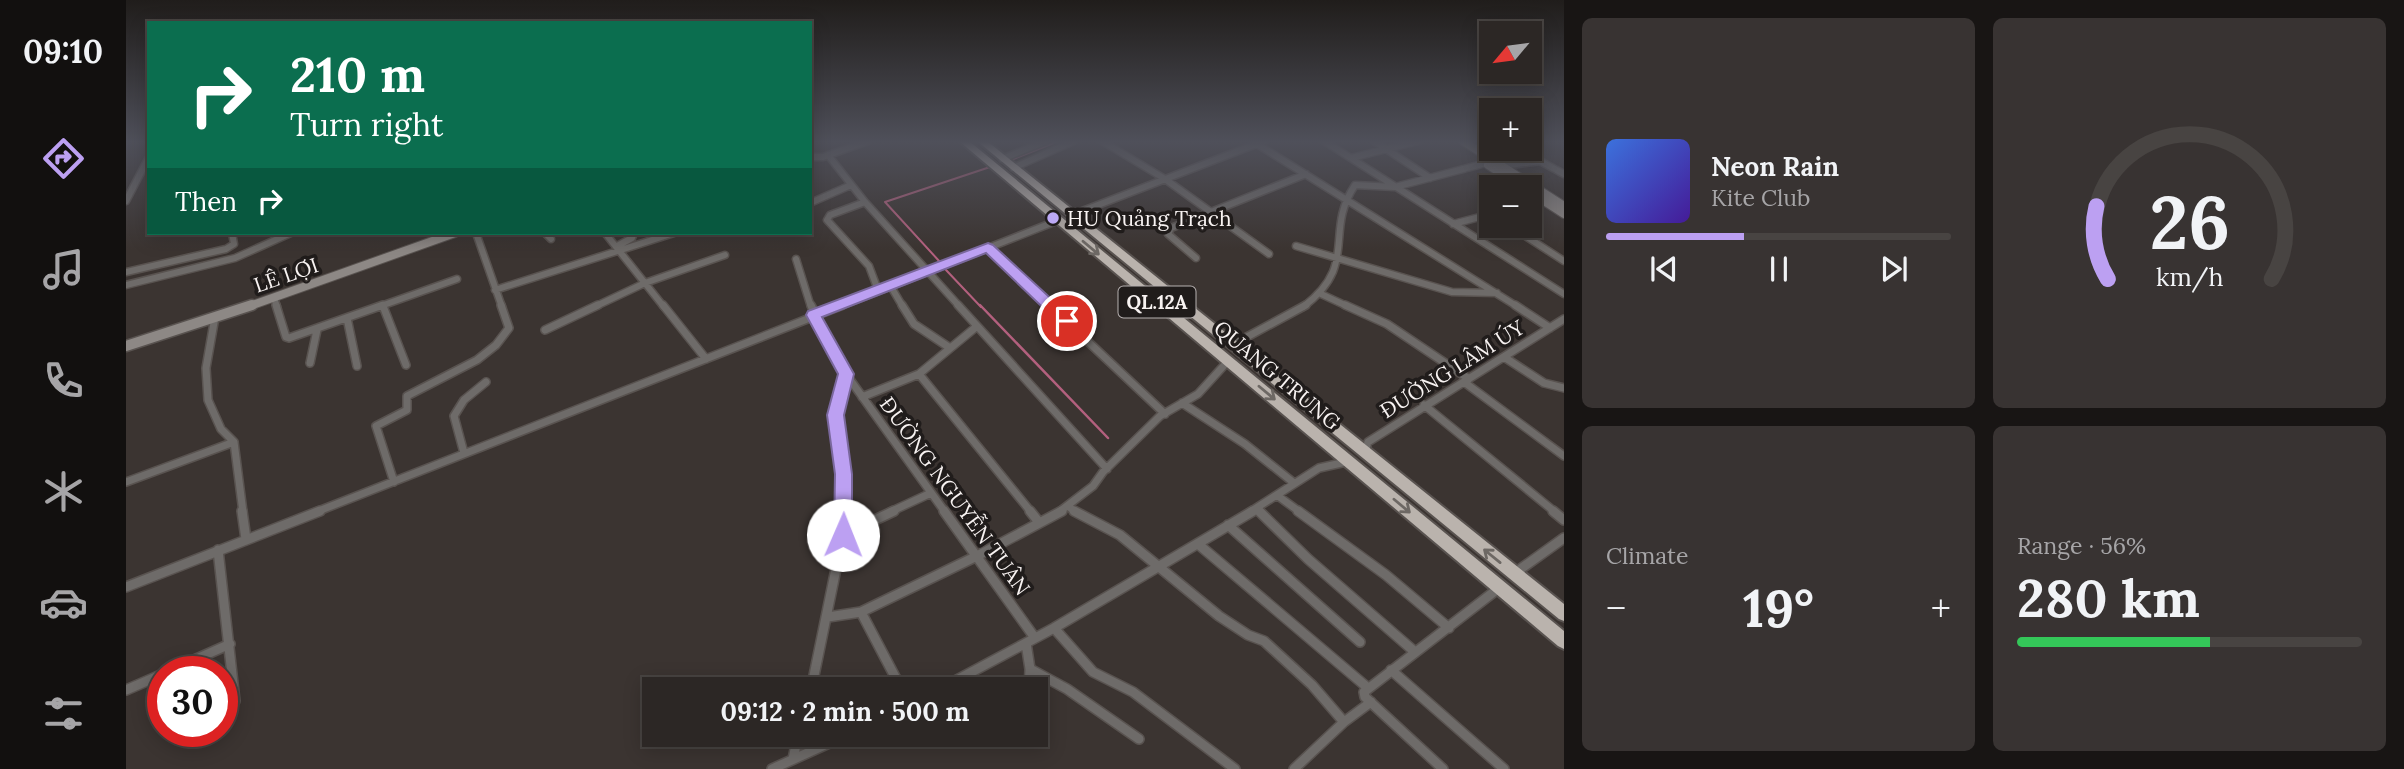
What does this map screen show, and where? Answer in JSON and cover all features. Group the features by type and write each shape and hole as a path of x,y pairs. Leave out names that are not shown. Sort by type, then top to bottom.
{"highway":[{"name":"QUANG TRUNG","path":"1016,177 1059,220 1564,641"},
{"name":"QUANG TRUNG","path":"1018,177 1072,215 1564,614"},
{"path":"1059,220 1072,215"},
{"path":"1350,462 1365,453"}],"street":[{"path":"126,201 139,177"},
{"path":"846,177 976,327 1107,468"},
{"path":"1161,177 1269,254"},
{"path":"1072,215 1171,177"},
{"path":"1196,258 1167,232 1211,211 1299,177"},
{"path":"1311,177 1497,293 1553,326 1564,329"},
{"path":"1380,177 1564,294"},
{"path":"1232,345 1321,294 1334,275 1339,217 1355,185 1395,187 1434,177"},
{"path":"1519,177 1564,206"},
{"path":"812,202 852,185"},
{"path":"1542,200 1564,214"},
{"path":"865,202 830,215 827,220 869,266 878,290"},
{"path":"1453,224 1479,217"},
{"path":"126,587 1059,220"},
{"path":"126,272 226,249 234,244 232,235"},
{"path":"126,285 235,258 287,235"},
{"name":"LÊ LỢI","path":"126,346 274,298 447,235"},
{"path":"394,482 376,426 407,410 407,396 453,373 497,344 499,337 509,326 477,235"},
{"path":"547,235 551,239"},
{"path":"606,235 706,359"},
{"path":"617,248 632,235"},
{"path":"495,290 617,248 666,235"},
{"path":"1529,238 1564,261"},
{"path":"1296,246 1451,292 1497,293"},
{"path":"988,248 1164,414"},
{"path":"545,330 645,283 725,255"},
{"name":"ĐƯỜNG NGUYỄN TUÂN","path":"796,259 814,315 846,374 977,556 1031,640"},
{"path":"274,298 287,338 317,330 457,279"},
{"path":"890,285 914,324 950,348"},
{"path":"1321,294 1387,324 1467,380 1564,456"},
{"path":"383,306 406,365"},
{"path":"215,317 205,376 206,400 222,433 234,442 246,539"},
{"path":"347,318 357,366"},
{"name":"ĐƯỜNG LÂM ÚY","path":"1365,453 1368,442 1564,319"},
{"path":"862,397 919,374 976,327"},
{"path":"310,363 317,330"},
{"path":"1504,357 1544,383 1564,388"},
{"path":"828,617 861,612 977,556 1038,521 1069,507 1164,414 1198,394 1228,361"},
{"path":"814,677 843,535 844,474 835,415 846,374"},
{"path":"919,374 1038,521"},
{"path":"464,453 454,416 464,400 486,382"},
{"path":"1182,403 1245,444 1294,483"},
{"path":"1424,405 1564,520"},
{"path":"126,482 234,442"},
{"path":"962,677 1160,567 1278,496 1294,483 1334,461 1350,462"},
{"path":"843,535 932,493"},
{"path":"1278,496 1386,575 1449,628"},
{"path":"1069,507 1081,516 1120,535 1219,616 1275,650 1312,685 1344,722"},
{"path":"1257,509 1308,559 1415,652"},
{"path":"1228,525 1360,642"},
{"path":"1514,574 1564,538"},
{"path":"1198,544 1368,688"},
{"path":"218,550 231,656"},
{"path":"1443,769 1364,695 1368,688 1500,587"},
{"path":"861,612 895,677"},
{"path":"1054,628 1093,672 1133,692 1235,769"},
{"path":"1030,677 1031,640"},
{"path":"203,656 230,644"},
{"path":"1030,669 1067,689 1139,738"},
{"path":"1391,670 1504,769"},
{"path":"126,690 147,681"},
{"path":"1294,769 1344,722 1371,702"},
{"path":"793,759 796,747"},
{"path":"772,769 820,747"}],"waterway":[{"path":"940,262 885,202 960,177"},
{"path":"946,270 981,307"},
{"path":"980,305 1108,438"}],"place":[{"name":"HU Quảng Trạch","path":"1053,218"}],"route":[{"path":"843,535 844,474 835,415 846,374 814,315 988,248 1067,321"}]}
